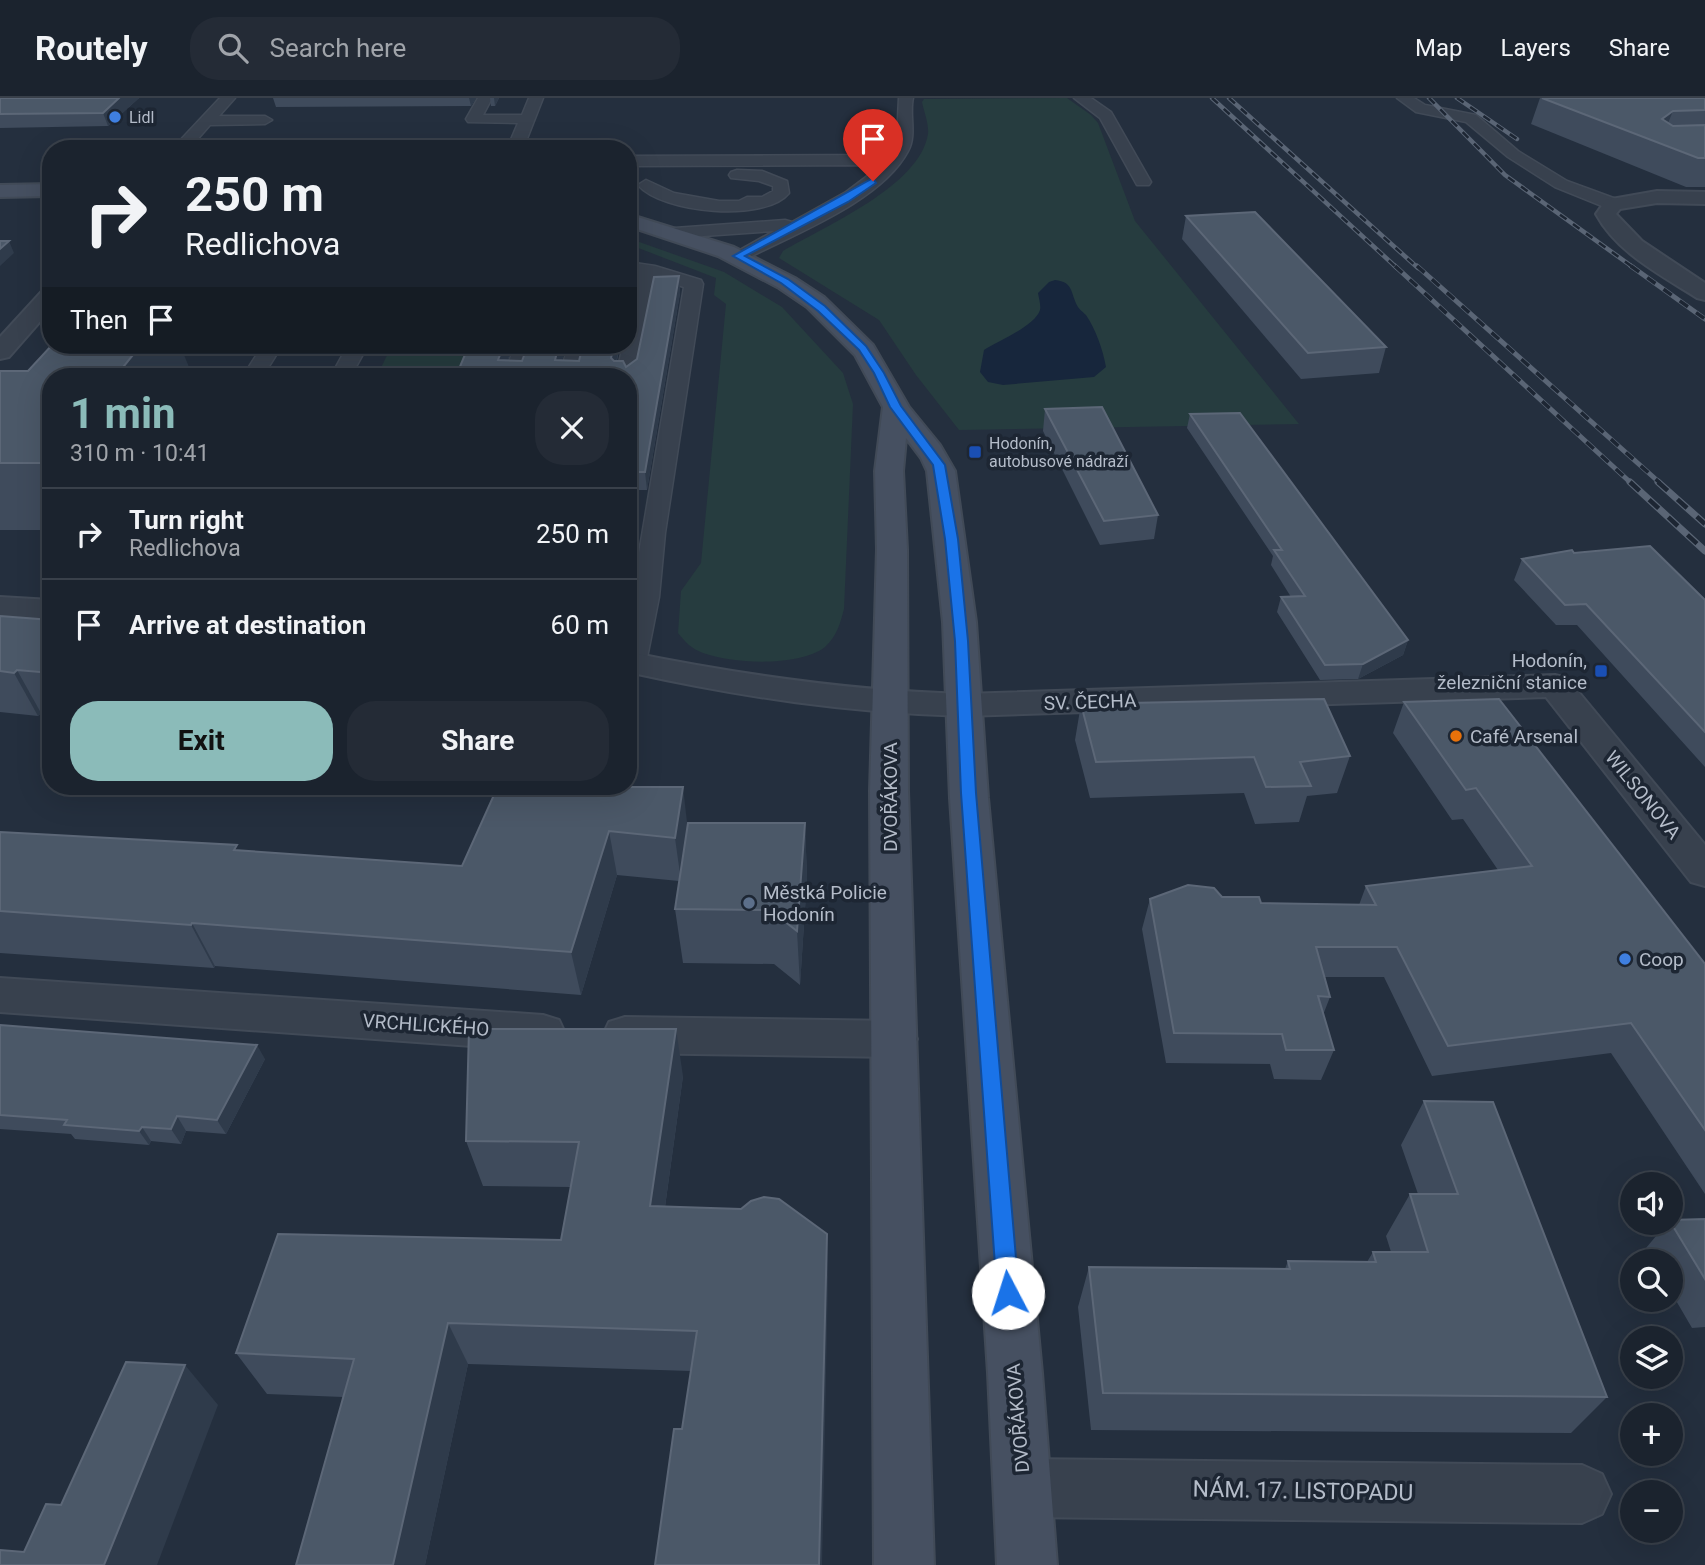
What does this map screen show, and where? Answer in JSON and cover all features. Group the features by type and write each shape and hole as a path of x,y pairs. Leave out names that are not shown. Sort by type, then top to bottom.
{"main road":[{"path":"0,191 42,190"},
{"name":"DVOŘÁKOVA","path":"637,222 738,256 785,281 842,327 863,348 896,407 939,465 951,539 965,705 968,793 1027,1565"},
{"name":"DVOŘÁKOVA","path":"896,407 889,471 892,549 889,791 904,1565"}],"street":[{"path":"1705,198 1657,197 1614,204 1606,214 1608,222 1623,237 1705,293"},
{"path":"0,352 42,305"},
{"path":"0,607 42,609"},
{"name":"SV. ČECHA","path":"637,664 733,684 891,703 965,705 1555,686"},
{"name":"WILSONOVA","path":"1555,686 1705,872"},
{"name":"VRCHLICKÉHO","path":"0,995 558,1034 895,1039"},
{"name":"NÁM. 17. LISTOPADU","path":"1023,1488 1582,1494"}],"lane":[{"path":"189,140 228,98"},
{"path":"485,98 473,119 526,119"},
{"path":"518,140 536,98"},
{"path":"738,256 862,188 895,160 905,141 906,98"},
{"path":"1081,98 1106,115 1143,182"},
{"path":"1404,98 1421,109 1472,118 1513,154 1561,184 1614,204"},
{"path":"207,121 265,120"},
{"path":"637,161 895,160"},
{"path":"637,181 745,175 775,180 781,184 780,193 743,208 660,194 637,182"},
{"path":"637,181 670,189"},
{"path":"675,233 800,224"},
{"path":"637,634 646,597 640,533 694,284 639,268"}],"green space":[{"path":"1067,98 1098,123 1135,221 1299,424 959,430 916,375 879,320 779,258 783,251 868,203 908,171 921,153 928,134 922,102 924,99"},
{"path":"637,241 724,272 782,307 843,373 853,404 844,609 832,639 825,647 799,658 766,662 716,657 689,645 678,633 681,591 701,563 726,304 714,295 716,278 637,247"},
{"path":"388,354 473,354 467,368 381,368"}],"water":[{"path":"1055,280 1069,286 1078,307 1090,321 1099,340 1106,367 1094,377 1003,385 988,382 980,372 984,350 1031,322 1040,310 1038,293"}],"building":[{"path":"0,98 119,98 103,113 0,114"},
{"path":"1542,98 1705,98 1705,110 1673,111 1662,119 1673,126 1705,125 1705,158 1698,158"},
{"path":"1255,212 1386,347 1308,353 1186,216"},
{"path":"0,241 9,241 0,249"},
{"path":"679,276 645,472 637,472 637,368 459,368 465,354 500,354 498,360 522,361 525,354 557,354 555,360 579,361 581,354 612,354 614,361 623,361 626,367 637,359 654,277"},
{"path":"44,354 134,354 122,368 42,368 42,463 0,463 0,371 28,371"},
{"path":"1102,407 1158,515 1104,521 1045,409"},
{"path":"1240,413 1408,640 1363,664 1325,665 1281,597 1305,596 1274,550 1282,550 1190,414"},
{"path":"1650,546 1705,600 1705,732 1586,604 1565,605 1522,559 1572,550 1574,553"},
{"path":"0,616 42,619 42,672 0,671"},
{"path":"1324,699 1350,756 1300,762 1311,786 1266,787 1254,757 1096,762 1081,704"},
{"path":"1499,699 1705,964 1705,1130 1631,1023 1448,1046 1397,947 1316,947 1330,997 1318,996 1334,1050 1286,1050 1282,1034 1174,1033 1150,899 1188,885 1214,888 1222,897 1259,897 1261,903 1376,905 1366,886 1532,866 1476,788 1466,790 1404,702"},
{"path":"637,787 683,787 675,838 609,831 571,952 0,911 0,832 237,845 234,850 462,866 494,795 637,795"},
{"path":"688,823 805,823 797,931 770,910 675,909"},
{"path":"0,1025 257,1045 217,1120 177,1116 171,1129 142,1127 139,1131 64,1125 67,1120 0,1115"},
{"path":"469,1029 676,1029 650,1206 741,1209 751,1201 764,1197 779,1199 827,1234 819,1565 655,1565 674,1429 682,1429 697,1331 448,1323 393,1565 296,1565 354,1359 236,1353 278,1234 561,1240 579,1142 466,1141"},
{"path":"1424,1101 1493,1102 1607,1397 1103,1393 1089,1267 1290,1269 1288,1261 1376,1262 1373,1252 1428,1252 1410,1194 1458,1194"},
{"path":"1705,1219 1705,1279 1678,1235 1683,1235 1683,1220"},
{"path":"126,1362 185,1365 104,1565 0,1565 0,1550 24,1552 46,1504 61,1505"}],"railway":[{"path":"1212,98 1397,268"},
{"path":"1229,98 1418,268"},
{"path":"1429,98 1505,175 1634,268"},
{"path":"1457,98 1517,139"},
{"path":"1395,266 1631,483"},
{"path":"1417,266 1660,483"},
{"path":"1631,266 1705,319"},
{"path":"1630,482 1705,551"},
{"path":"1658,482 1705,524"}],"place":[{"name":"Lidl","path":"115,117"},
{"name":"Hodonín, autobusové nádraží","path":"975,452"},
{"name":"Hodonín, železniční stanice","path":"1601,671"},
{"name":"Café Arsenal","path":"1456,736"},
{"name":"Městká Policie Hodonín","path":"749,903"},
{"name":"Coop","path":"1625,959"}],"route":[{"path":"873,181 845,200 738,256 785,281 822,309 863,348 896,407 939,465 951,539 962,641 968,793 1008,1293"}]}
